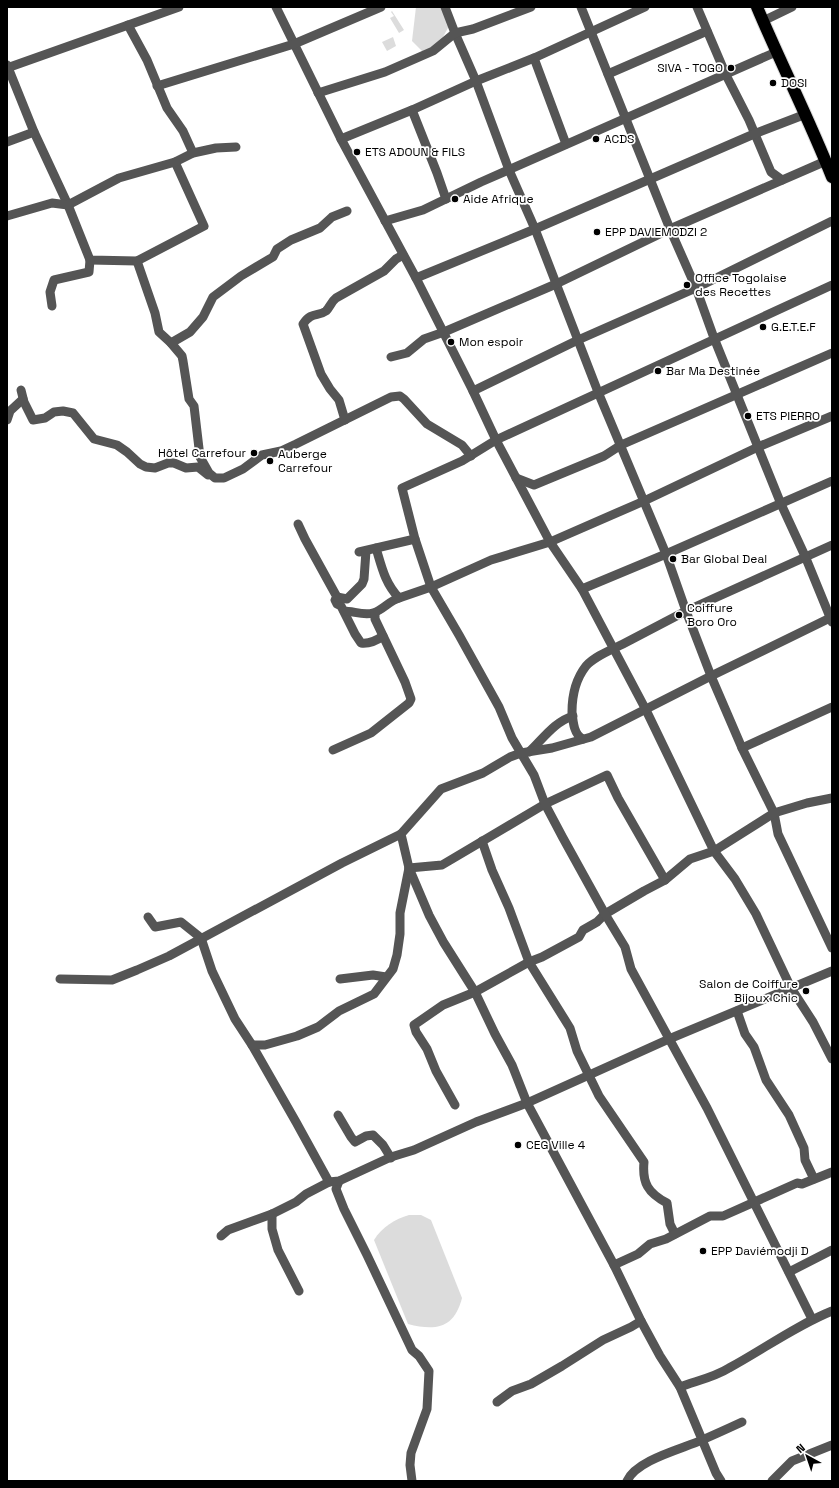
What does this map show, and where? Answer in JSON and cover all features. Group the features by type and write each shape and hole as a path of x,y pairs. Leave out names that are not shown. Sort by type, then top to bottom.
{"highway":[{"path":"757,7 776,52 806,114 832,177"}],"street":[{"path":"52,306 50,292 54,280 89,272 90,260 68,205 34,132 7,67 179,7"},
{"path":"276,7 341,139 444,332 516,478 550,542 582,589 646,710 714,851 735,879 756,914 791,988 813,1022 832,1059"},
{"path":"157,86 294,44 381,7"},
{"path":"445,7 454,33 476,81 510,170 535,229 598,392 666,554 711,676 742,748 774,813 778,834 832,948"},
{"path":"318,93 385,72 433,51 454,33 472,29 531,7"},
{"path":"60,979 112,980 168,956 342,863 401,834 441,789 484,773 510,757 525,752 552,748 591,737 711,676 831,619 805,556 781,504 714,338 696,288 670,229 581,7"},
{"path":"341,139 412,110 476,81 534,58 645,7"},
{"path":"697,7 726,75 749,120 771,172 782,180"},
{"path":"763,21 792,7"},
{"path":"128,25 148,60 157,86 167,108 183,131 193,153"},
{"path":"608,74 707,31"},
{"path":"385,221 423,210 566,144 776,52"},
{"path":"534,58 566,144"},
{"path":"412,110 446,199"},
{"path":"416,278 535,229 754,134 806,114"},
{"path":"7,142 34,132"},
{"path":"7,216 52,203 68,205 119,178 175,162 193,153 216,148 236,147"},
{"path":"392,357 406,352 424,339 444,332 556,284 670,229 826,161"},
{"path":"90,260 137,261 204,226 175,162"},
{"path":"171,343 190,332 203,317 213,297 226,287 273,257 277,249 291,240 320,228 332,217 347,211"},
{"path":"473,391 578,340 696,288 832,220"},
{"path":"345,420 339,400 321,374 303,324 308,317 325,311 330,303 336,298 384,271 396,259 403,255"},
{"path":"137,261 155,313 159,332 171,343 183,361 189,399 194,406 200,457 209,473 215,478"},
{"path":"812,1319 754,1202 631,969 626,947 605,914 545,804 525,752 512,738 499,708 431,587 415,539 402,488 471,456 496,440 714,338 832,285"},
{"path":"516,478 534,485 604,456 621,445 832,352"},
{"path":"7,420 10,411 22,394 33,420 46,418 54,412 63,411 72,413 94,439 117,445 140,464 146,467 155,468 168,463 174,463 186,468 198,468 207,475 215,478 224,478 243,469 262,455 281,451 391,397 400,396 427,424 462,445 471,456"},
{"path":"344,605 368,614 375,613 393,600 431,587 491,560 550,542 644,501 758,447 832,416"},
{"path":"582,589 832,481"},
{"path":"528,499 534,485"},
{"path":"298,524 337,597 344,605 352,628 361,643 367,644 378,640 382,636"},
{"path":"344,605 362,584 364,578 363,551 415,539"},
{"path":"584,739 579,737 576,731 573,716 573,699 577,680 587,665 614,648 686,611 832,545"},
{"path":"376,548 386,581 399,598"},
{"path":"332,750 371,733 409,703 411,699 405,682 382,636 375,619 375,613"},
{"path":"742,748 832,707"},
{"path":"525,752 540,742 550,729 573,716"},
{"path":"409,868 442,865 545,804 607,775 618,798 665,880"},
{"path":"455,1105 436,1070 427,1049 416,1032 414,1025 443,1005 476,992 529,962 542,958 579,937 583,930 597,922 605,914 665,880 690,860 714,851 774,813 807,803 832,798"},
{"path":"401,834 409,868 429,915 444,944 476,992 495,1034 512,1065 527,1103 614,1265 641,1321 660,1356 680,1387 716,1473 721,1481"},
{"path":"482,841 492,870 510,908 529,962 570,1028 577,1051 599,1096 644,1162 644,1183 656,1197 667,1203 670,1224 675,1234"},
{"path":"252,1045 265,1045 297,1036 318,1027 339,1011 374,994 393,969 397,955 400,934 400,913 409,868"},
{"path":"148,917 155,927 181,922 201,938 212,971 235,1019 252,1045 329,1182"},
{"path":"221,1236 228,1230 272,1214 296,1202 306,1194 329,1182 340,1181 476,1122 527,1103 669,1039 832,972"},
{"path":"340,979 367,975 386,977"},
{"path":"737,1011 745,1034 754,1047 766,1080 789,1115 804,1148 805,1160 814,1179"},
{"path":"338,1115 350,1137 355,1142 366,1136 373,1135 382,1144 391,1158"},
{"path":"614,1265 638,1254 650,1244 666,1239 710,1216 723,1216 797,1183 802,1184 832,1172"},
{"path":"340,1181 336,1189 344,1210 412,1350 419,1356 429,1370 427,1409 411,1453 410,1465 412,1481"},
{"path":"272,1214 272,1229 278,1250 299,1291"},
{"path":"789,1272 832,1250"},
{"path":"680,1387 728,1369 812,1319 832,1311"},
{"path":"497,1402 512,1391 531,1384 603,1340 631,1328 641,1321"},
{"path":"627,1481 630,1474 649,1462 742,1422"},
{"path":"772,1481 792,1461 832,1445"},
{"path":"783,1471 786,1481"}],"shaded area":[{"path":"416,7 444,7 449,26 438,46 424,53 412,41"},
{"path":"392,11 404,30 399,33 390,18 394,16 391,12"},
{"path":"393,37 396,46 387,51 382,42"},
{"path":"409,1215 421,1215 431,1220 462,1298 454,1316 449,1322 435,1327 408,1324 374,1240 377,1235 389,1224"}],"place":[{"name":"SIVA - TOGO","path":"731,68"},
{"name":"DOSI","path":"773,83"},
{"name":"ACDS","path":"596,139"},
{"name":"ETS ADOUN & FILS","path":"357,152"},
{"name":"Aide Afrique","path":"455,199"},
{"name":"EPP DAVIEMODZI 2","path":"597,232"},
{"name":"Office Togolaise des Recettes","path":"687,285"},
{"name":"G.E.T.E.F","path":"763,327"},
{"name":"Mon espoir","path":"451,342"},
{"name":"Bar Ma Destinée","path":"658,371"},
{"name":"ETS PIERRO","path":"748,416"},
{"name":"Hôtel Carrefour","path":"254,453"},
{"name":"Auberge Carrefour","path":"270,461"},
{"name":"Bar Global Deal","path":"673,559"},
{"name":"Coiffure Boro Oro","path":"679,615"},
{"name":"Salon de Coiffure Bijoux Chic","path":"806,991"},
{"name":"CEG Ville 4","path":"518,1145"},
{"name":"EPP Daviémodji D","path":"703,1251"}]}
